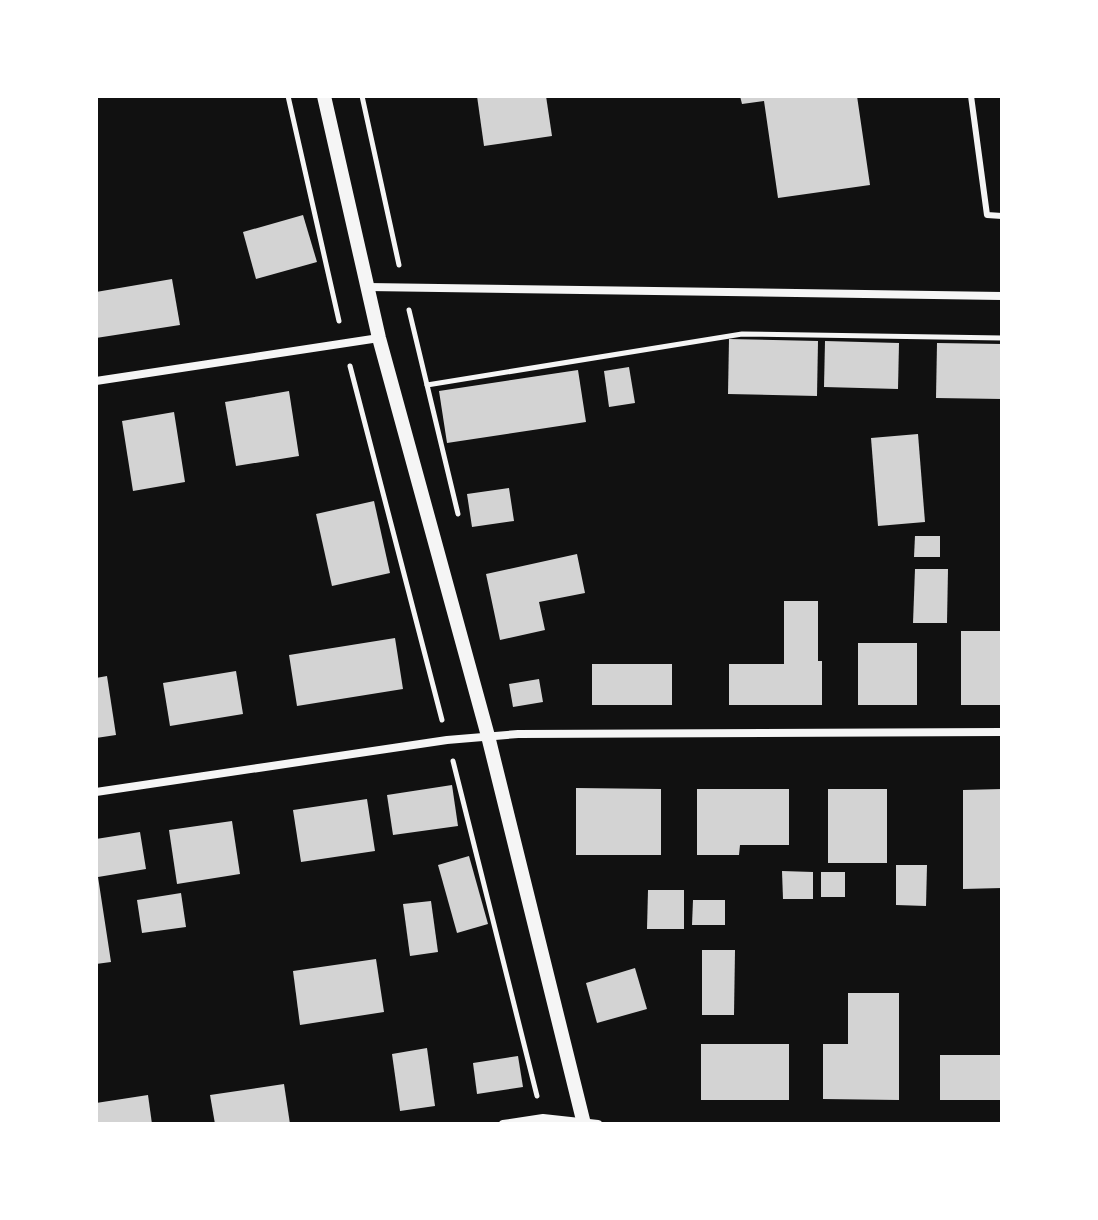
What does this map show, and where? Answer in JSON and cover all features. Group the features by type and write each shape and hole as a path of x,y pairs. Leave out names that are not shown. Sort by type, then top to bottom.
{"street":[{"path":"324,96 379,338 488,736 589,1123 543,1118 503,1124"},
{"path":"368,287 1002,296"},
{"path":"96,381 379,338"},
{"path":"96,792 447,740 518,734 1002,732"}],"lane":[{"path":"971,96 987,215 1002,216"}],"path":[{"path":"288,96 344,344 543,1118"},
{"path":"427,385 742,334 1002,338"}],"building":[{"path":"477,96 546,96 552,136 484,146"},
{"path":"740,96 857,96 870,185 778,198 764,101 742,104"},
{"path":"303,215 317,262 256,279 243,232"},
{"path":"172,279 180,325 96,338 96,292"},
{"path":"729,339 818,341 817,396 728,394"},
{"path":"825,341 899,343 898,389 824,387"},
{"path":"937,343 1002,344 1002,399 936,398"},
{"path":"629,367 635,403 609,407 604,371"},
{"path":"578,370 586,422 447,443 439,391"},
{"path":"289,391 299,456 236,466 225,402"},
{"path":"174,412 185,482 133,491 122,421"},
{"path":"918,434 925,522 878,526 871,438"},
{"path":"509,488 514,521 472,527 467,494"},
{"path":"374,501 390,573 332,586 316,514"},
{"path":"915,536 940,536 940,557 914,557"},
{"path":"577,554 585,593 539,602 545,630 500,640 486,574"},
{"path":"915,569 948,569 947,623 913,623"},
{"path":"784,601 818,601 822,705 729,705 729,664 784,664"},
{"path":"961,631 1002,631 1002,705 961,705"},
{"path":"395,638 403,689 297,706 289,655"},
{"path":"858,643 917,643 917,705 858,705"},
{"path":"592,664 672,664 672,705 592,705"},
{"path":"236,671 243,714 170,726 163,683"},
{"path":"107,676 116,735 96,738 96,678"},
{"path":"539,679 543,702 513,707 509,684"},
{"path":"452,785 458,826 393,835 387,795"},
{"path":"576,788 661,789 661,855 576,855"},
{"path":"697,789 789,789 789,845 740,845 739,855 697,855"},
{"path":"828,789 887,789 887,863 828,863"},
{"path":"1002,789 1002,888 963,889 963,790"},
{"path":"367,799 375,851 301,862 293,810"},
{"path":"232,821 240,874 177,884 169,830"},
{"path":"140,832 146,869 98,877 111,962 96,964 96,839"},
{"path":"469,856 488,924 457,933 438,865"},
{"path":"896,865 927,865 926,906 896,905"},
{"path":"782,871 813,872 813,899 783,899"},
{"path":"821,872 845,872 845,897 821,897"},
{"path":"648,890 684,890 684,929 647,929"},
{"path":"181,893 186,927 142,933 137,900"},
{"path":"693,900 725,900 725,925 692,925"},
{"path":"431,901 438,952 410,956 403,904"},
{"path":"702,950 735,950 734,1015 702,1015"},
{"path":"376,959 384,1012 300,1025 293,971"},
{"path":"635,968 647,1009 597,1023 586,983"},
{"path":"848,993 899,993 899,1100 823,1099 823,1044 848,1044"},
{"path":"701,1044 789,1044 789,1100 701,1100"},
{"path":"427,1048 435,1106 400,1111 392,1054"},
{"path":"940,1055 1002,1055 1002,1100 940,1100"},
{"path":"518,1056 523,1087 477,1094 473,1063"},
{"path":"284,1084 290,1124 215,1124 210,1095"},
{"path":"148,1095 152,1124 96,1124 96,1103"}]}
